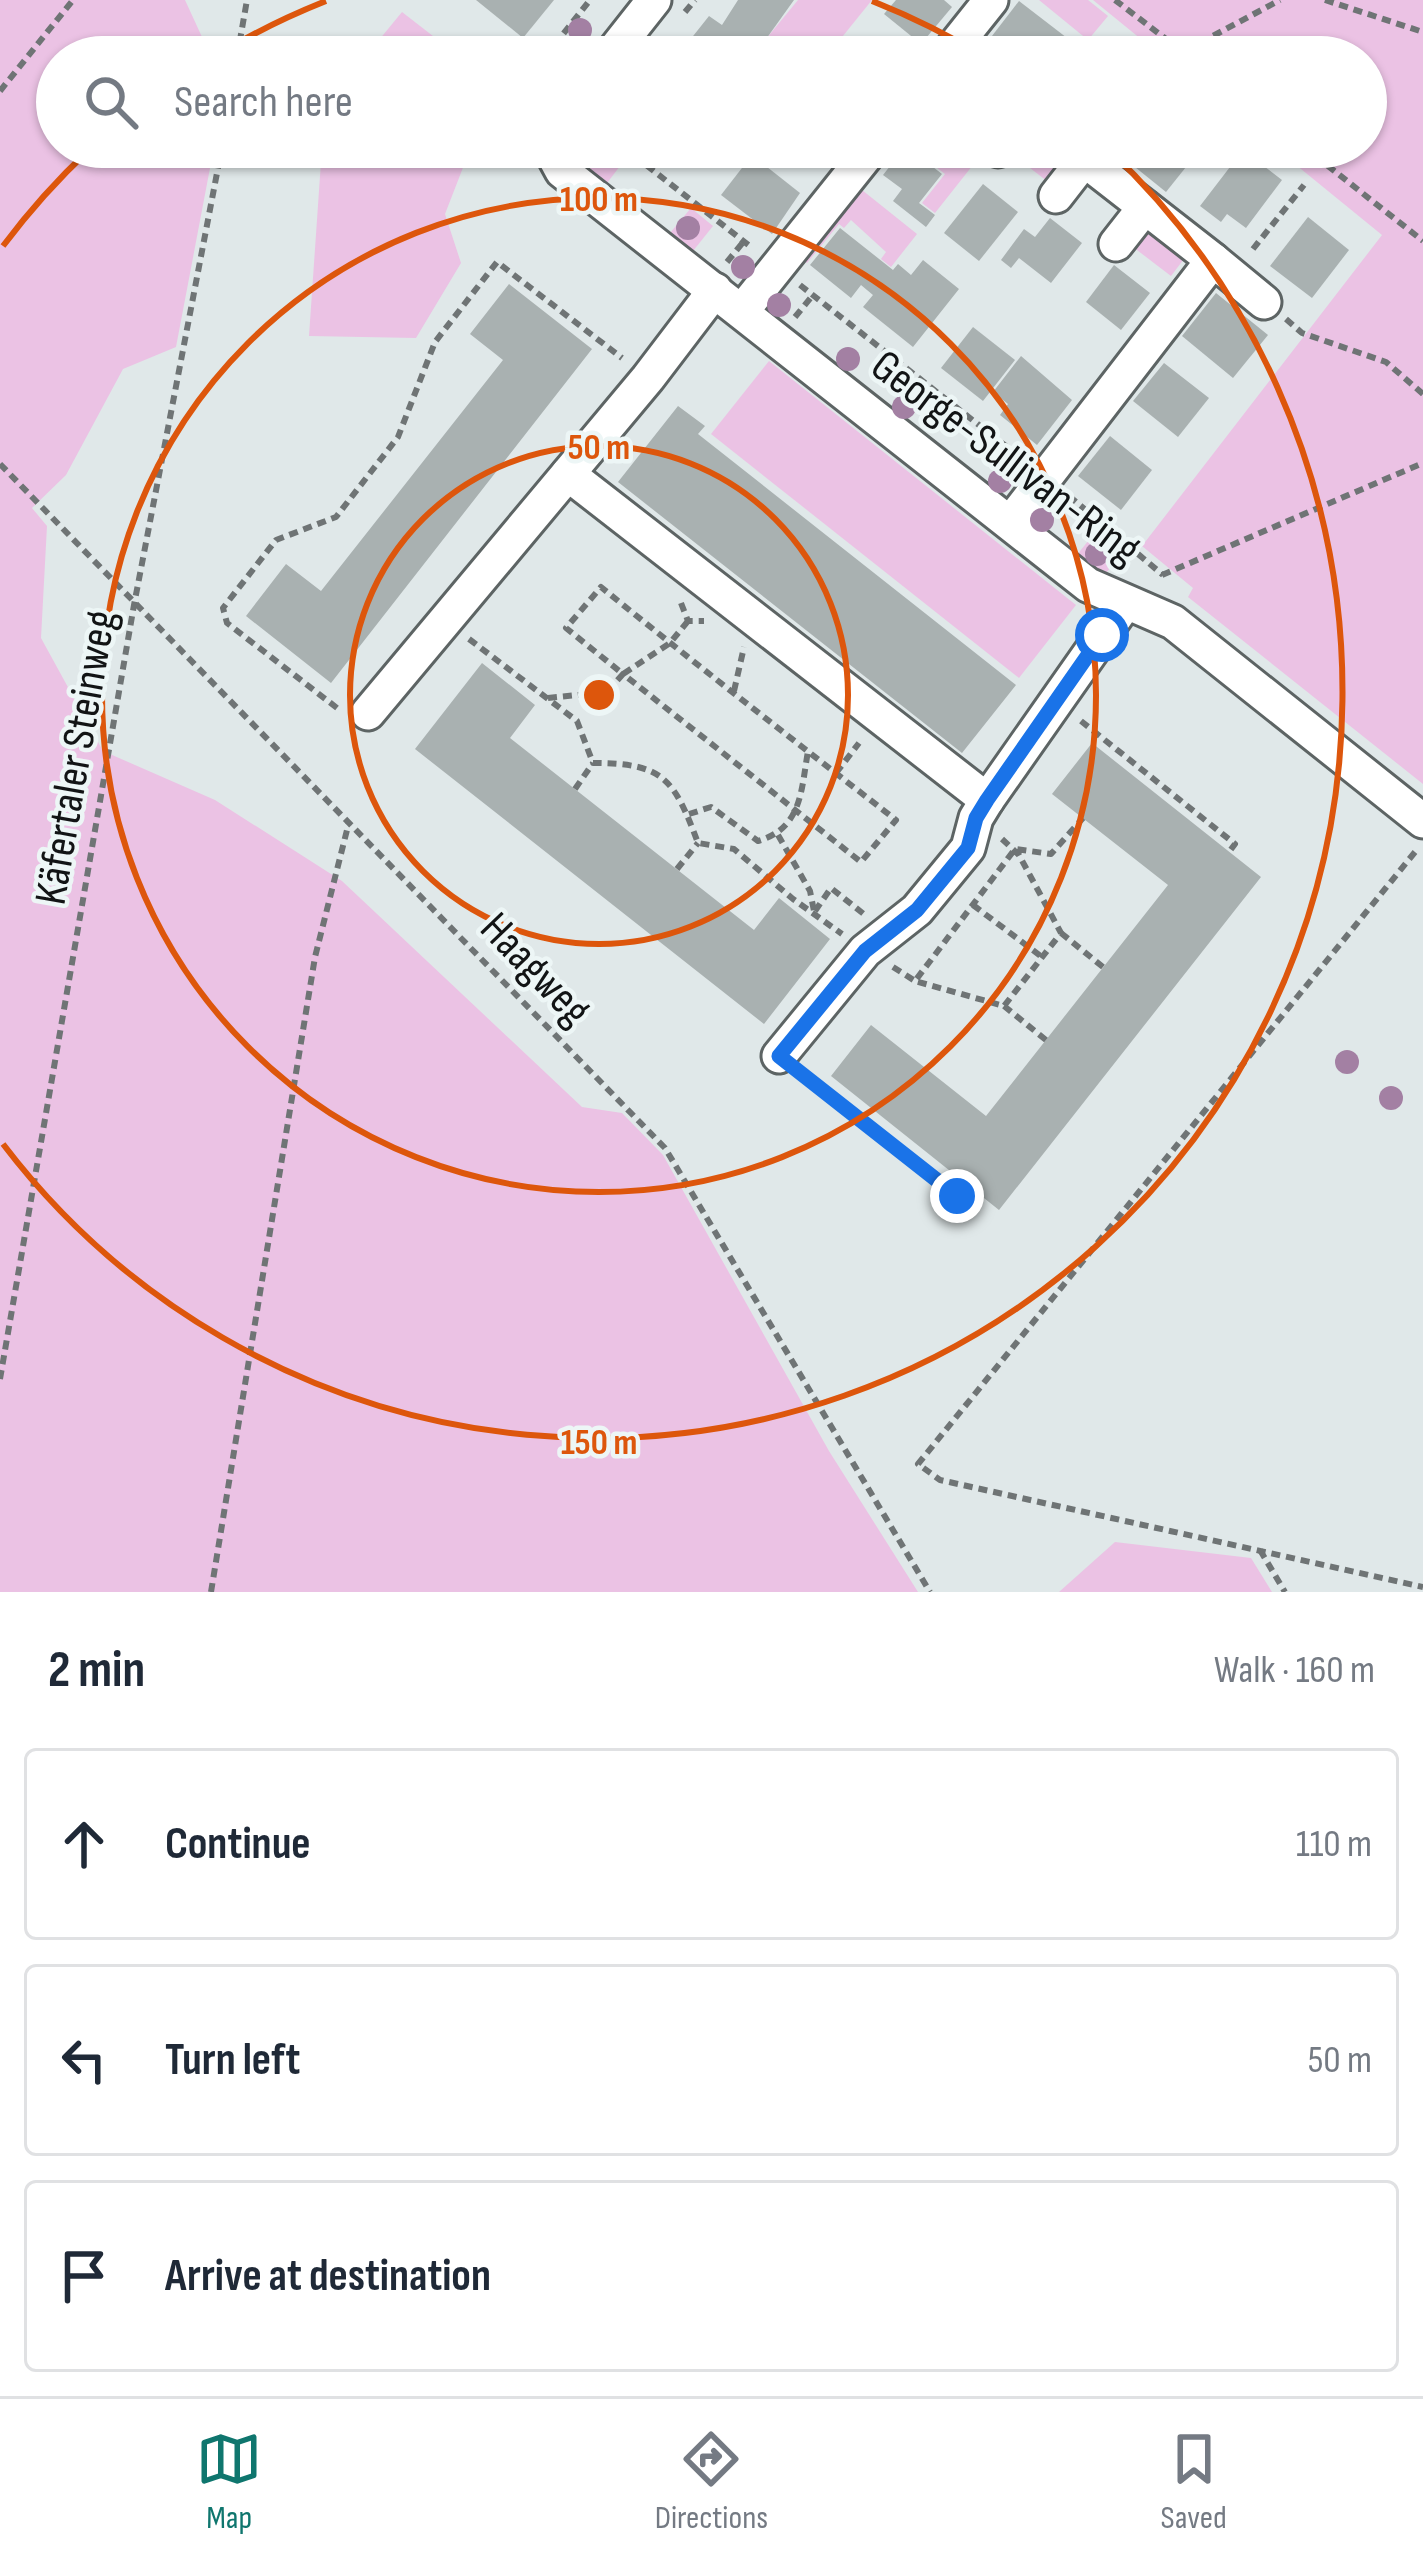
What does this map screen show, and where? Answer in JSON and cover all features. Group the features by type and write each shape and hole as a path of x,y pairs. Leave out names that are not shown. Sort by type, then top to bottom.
{"street":[{"path":"626,36 654,0"},
{"path":"963,36 991,0"},
{"name":"George-Sullivan-Ring","path":"560,168 1088,585 1173,622 1423,821"},
{"path":"368,713 648,378 729,300 777,268 856,168"},
{"path":"1056,196 1069,168"},
{"path":"1095,168 1264,302"},
{"path":"1117,244 1145,207"},
{"path":"1011,522 1222,268"},
{"path":"568,474 981,809"},
{"path":"779,1056 865,951 917,910 968,848 981,809 1126,602"}],"path":[{"path":"44,36 73,0"},
{"path":"241,36 247,0"},
{"path":"562,36 590,0"},
{"path":"1115,0 1161,36"},
{"path":"1218,36 1280,0"},
{"path":"1325,0 1423,32"},
{"path":"0,91 36,46"},
{"name":"Käfertaler Steinweg","path":"0,1379 134,605 217,168"},
{"path":"649,168 1046,477 1162,575 1423,464"},
{"path":"1331,168 1423,241"},
{"path":"1222,268 1304,185"},
{"path":"368,713 356,723 227,623 223,608 277,540 336,517 398,437 435,342 496,262 648,378"},
{"path":"1302,333 1386,362 1423,394"},
{"name":"Haagweg","path":"0,464 680,1168 930,1592"},
{"path":"601,586 670,643 896,820 861,862 566,628 601,586"},
{"path":"548,698 607,692 623,674 670,643 688,621"},
{"path":"485,651 577,721 593,763"},
{"path":"1055,700 1235,844 1229,852"},
{"path":"687,814 712,806 758,842 778,835 797,810 808,751"},
{"path":"836,773 847,759"},
{"path":"575,789 593,763"},
{"path":"593,763 637,763 674,788 698,843"},
{"path":"981,809 1015,850 1061,932 1103,967"},
{"path":"1015,850 1051,854 1083,818"},
{"path":"211,1592 315,957 349,821"},
{"path":"778,835 810,891 814,911"},
{"path":"677,869 698,843"},
{"path":"698,843 734,849 832,926"},
{"path":"1423,851 1418,848 918,1464 940,1480 1423,1587"},
{"path":"1015,850 915,981 1004,1006 1046,1040"},
{"path":"814,911 831,888 886,932"},
{"path":"974,905 1043,958"},
{"path":"1004,1006 1061,932"},
{"path":"779,1056 957,1196"},
{"path":"1260,1550 1286,1592"}],"shaded area":[{"path":"0,0 185,0 202,36 36,36 36,168 210,168 176,347 123,369 66,475 32,508 47,526 41,638 103,751 215,800 342,881 582,1107 622,1113 663,1155 829,1451 918,1592 0,1592"},
{"path":"798,0 872,0 843,36 768,36"},
{"path":"1039,0 1088,0 1108,16 1091,36 1083,36"},
{"path":"1093,0 1423,0 1423,784 1188,597 1193,588 1142,546 1382,235 1300,168 1387,168 1387,36 1137,36"},
{"path":"402,12 433,36 382,36"},
{"path":"321,168 463,168 445,214 461,263 416,338 309,336"},
{"path":"589,168 619,168 607,183"},
{"path":"937,168 971,168 935,213 922,203 945,174"},
{"path":"1030,168 1071,168 1056,188"},
{"path":"857,186 917,234 891,267 881,259 886,252 851,220 844,228 839,224 807,263 800,258"},
{"path":"691,208 713,226 693,251 670,233"},
{"path":"1149,226 1187,255 1171,276 1133,247"},
{"path":"769,361 1076,605 1019,678 711,434"},
{"path":"1098,529 1124,550 1103,577 1076,556"},
{"path":"1115,1542 1251,1558 1272,1592 1059,1592"}],"building":[{"path":"476,0 554,0 521,36"},
{"path":"738,0 794,0 768,36 693,36 709,16 722,25"},
{"path":"896,0 944,0 952,7 928,36 911,36 884,14"},
{"path":"1019,1 1064,36 992,36"},
{"path":"742,168 768,168 800,193 772,234 721,195"},
{"path":"888,168 934,168 942,174 919,203 935,215 926,227 893,201 902,189 883,175"},
{"path":"1136,168 1185,168 1166,192"},
{"path":"1229,168 1266,168 1282,180 1246,228 1227,214 1221,222 1200,206"},
{"path":"983,184 1018,212 979,261 944,233"},
{"path":"1308,217 1349,250 1312,298 1270,266"},
{"path":"1050,218 1082,243 1051,283 1019,258 1011,268 1001,260 1024,229 1035,237"},
{"path":"840,228 893,270 898,264 911,275 923,260 959,289 913,347 863,307 873,295 861,285 851,298 810,265"},
{"path":"1114,265 1150,293 1121,330 1086,302"},
{"path":"509,284 592,349 331,683 246,616 286,564 321,591 503,360 470,334"},
{"path":"1216,293 1268,335 1233,378 1182,336"},
{"path":"973,327 1015,360 983,401 941,368"},
{"path":"1021,356 1072,400 1037,445 1000,415 1008,404 993,392"},
{"path":"1164,363 1209,398 1178,437 1133,401"},
{"path":"678,406 705,426 698,434 1016,685 962,753 618,482"},
{"path":"1110,436 1152,470 1121,510 1078,476"},
{"path":"482,663 535,705 510,738 754,930 779,898 830,939 764,1024 415,749"},
{"path":"1092,743 1261,877 999,1210 831,1076 871,1025 986,1116 1168,885 1052,794"}],"route":[{"path":"957,1196 779,1056 865,951 917,910 968,848 976,818 987,800 1102,635"}]}
